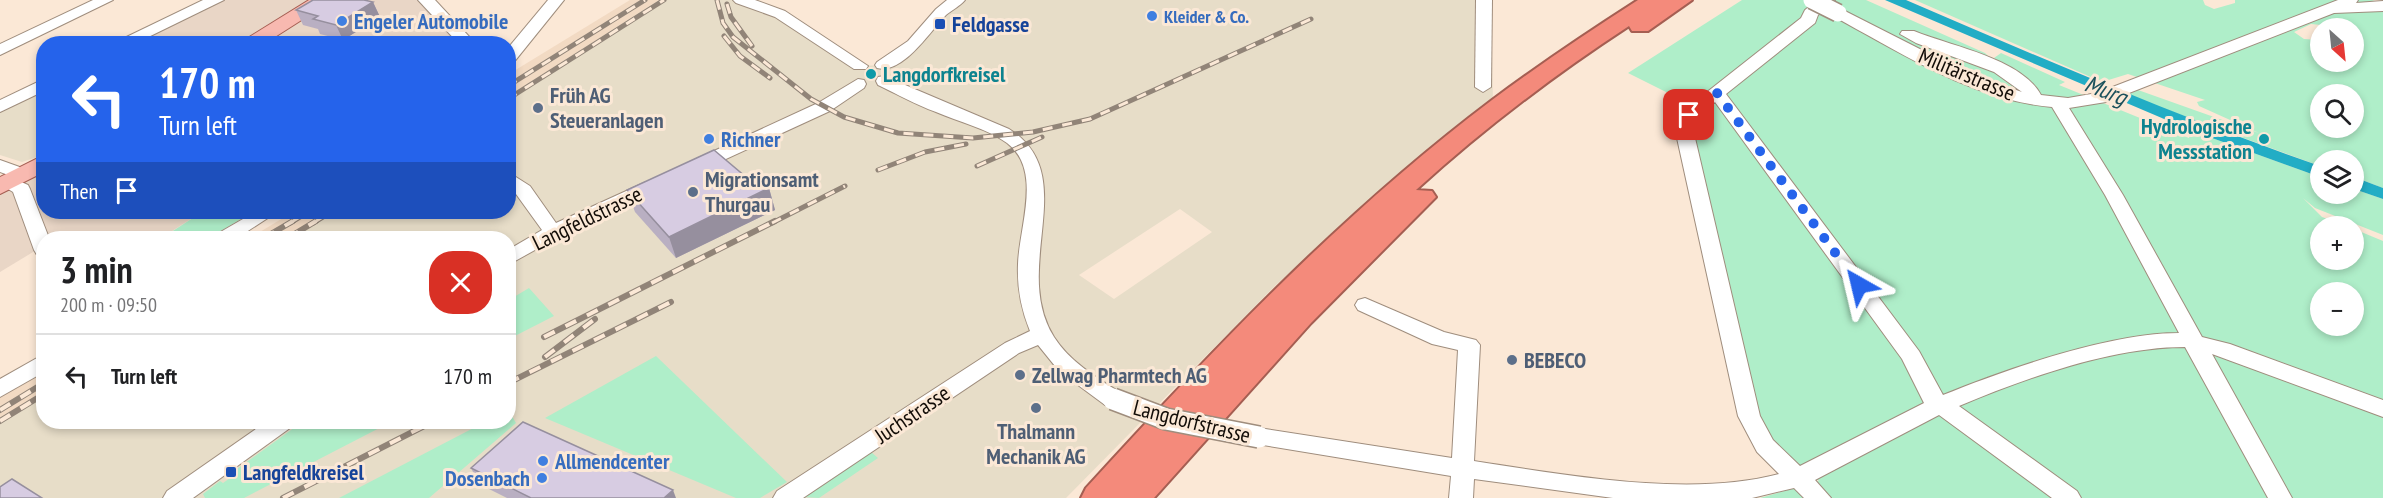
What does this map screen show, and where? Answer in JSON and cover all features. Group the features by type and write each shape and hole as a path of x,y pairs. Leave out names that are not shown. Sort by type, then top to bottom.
{"highway":[{"path":"1111,492 1282,301 1434,160 1536,79 1653,0"},
{"path":"1111,492 1200,422 1322,293 1452,170 1585,63 1681,0"},
{"path":"1149,498 1200,422"}],"main road":[{"path":"262,36 323,0"},
{"path":"8,177 36,165"}],"street":[{"path":"0,50 105,0"},
{"path":"137,36 216,0"},
{"path":"426,0 460,36"},
{"path":"516,49 556,0"},
{"path":"741,0 780,14 874,84 916,42 941,12 957,0"},
{"path":"1483,87 1484,0"},
{"path":"1812,0 1833,4"},
{"name":"Militärstrasse","path":"1833,4 1848,4 1930,45 1994,66 2030,91 2035,101 2058,104 2100,98 2350,0"},
{"path":"1819,498 1764,446 1749,416 1686,138 1689,115 1802,27 1809,20 1810,13 1833,4"},
{"name":"Militärstrasse","path":"2335,4 2383,6"},
{"name":"Langdorfstrasse","path":"884,73 940,108 1005,134 1021,147 1030,159 1035,183 1029,245 1029,296 1042,334 1062,362 1080,379 1113,399 1166,419 1259,437 1588,486 1680,495 1728,495 1767,487 1797,477 1939,405 2060,361 2168,340 2194,342 2223,349 2383,409"},
{"name":"Langfeldstrasse","path":"516,253 553,232 824,107 859,75"},
{"path":"0,107 36,88"},
{"path":"1717,93 1911,356 1932,398 2069,498"},
{"path":"2058,104 2110,188 2280,498"},
{"path":"8,177 21,189 37,231"},
{"path":"516,184 523,190 553,232"},
{"path":"236,231 256,219"},
{"path":"1365,305 1439,339 1468,345 1461,498"},
{"name":"Juchstrasse","path":"785,498 1012,348 1042,334"},
{"path":"0,389 36,367"},
{"path":"175,498 272,429"}],"shaded area":[{"path":"218,0 314,0 250,36 139,36"},
{"path":"323,0 423,0 457,36 262,36"},
{"path":"630,0 659,0 516,92 516,70"},
{"path":"659,0 741,0 751,3 860,66 883,65 955,0 1491,0 1493,104 1455,133 1276,285 1066,498 0,498 0,419 36,396 36,429 516,429 516,231 295,231 315,219 516,219 516,92","holes":["1180,209 1212,232 1114,299 1079,275"]},
{"path":"36,91 36,157 22,162 0,155 0,110"},
{"path":"36,167 36,219 191,219 172,231 36,231 36,250 0,272 0,189"},
{"path":"281,219 315,219 295,231 262,231"},
{"path":"36,371 36,396 0,419 0,394"}],"green space":[{"path":"1742,0 1866,0 1985,53 2021,88 2036,86 1994,58 2001,53 2065,82 2059,85 2189,138 2190,130 2310,173 2310,204 2303,198 2321,216 2310,216 2310,270 2364,270 2364,233 2383,241 2383,498 1760,498 1819,481 1776,446 1757,416 1693,138 1698,118 1704,111 1628,73"},
{"path":"1915,0 2203,0 2205,5 2214,9 2235,3 2235,0 2372,0 2383,4 2383,188 2364,181 2364,150 2310,150 2310,162 2127,95 2138,90 2259,133 2199,106 2197,102 2205,100 2128,74 2102,82"},
{"path":"2364,192 2383,199 2383,235 2364,227 2364,216 2335,216 2310,204 2364,204"},
{"path":"191,219 241,219 221,231 173,231"},
{"path":"529,288 554,316 516,335 516,296"},
{"path":"656,356 787,482 760,498 736,498 545,418"},
{"path":"292,429 377,429 244,498 205,498 203,494 220,481 223,483 233,476 230,474"},
{"path":"472,429 509,429 429,498 339,498"},
{"path":"871,452 878,458 819,498 803,497"}],"water":[{"name":"Murg","path":"1885,0 1906,0 2163,108 2310,162 2310,173 2190,130"},
{"path":"2364,181 2383,188 2383,199 2364,192"}],"building":[{"path":"313,0 373,2 336,25 313,19 318,16 296,10"},
{"path":"714,150 752,182 758,179 769,188 669,237 627,190"},
{"name":"Allmendcenter","path":"523,422 673,490 664,498 531,498 471,468"},
{"path":"12,479 42,498 0,498 0,487"}],"railway":[{"path":"516,81 645,0"},
{"path":"516,94 664,0"},
{"path":"717,0 723,23 733,37 811,99 844,117 898,133 973,138 1033,132 1090,119 1311,19"},
{"path":"727,4 731,17 752,46"},
{"path":"724,36 740,56 770,78"},
{"path":"977,166 1042,137"},
{"path":"878,170 925,152 966,144"},
{"path":"772,223 845,186"},
{"path":"290,223 297,219"},
{"path":"313,223 320,219"},
{"path":"276,231 293,221"},
{"path":"300,231 316,221"},
{"path":"544,337 775,221"},
{"path":"516,379 671,302"},
{"path":"545,357 595,319"},
{"path":"0,410 36,388"},
{"path":"0,421 36,399"},
{"path":"283,498 418,429"}],"place":[{"name":"Kleider & Co.","path":"1152,16"},
{"name":"Engeler Automobile","path":"342,21"},
{"name":"Feldgasse","path":"940,24"},
{"name":"Langdorfkreisel","path":"871,74"},
{"name":"Früh AG Steueranlagen","path":"538,108"},
{"name":"Richner","path":"709,139"},
{"name":"Hydrologische Messstation","path":"2264,139"},
{"name":"Migrationsamt Thurgau","path":"693,192"},
{"name":"BEBECO","path":"1512,360"},
{"name":"Zellwag Pharmtech AG","path":"1020,375"},
{"name":"Thalmann Mechanik AG","path":"1036,408"},
{"name":"Allmendcenter","path":"543,461"},
{"name":"Langfeldkreisel","path":"231,472"},
{"name":"Dosenbach","path":"542,478"}],"route":[{"path":"1689,115 1717,93 1859,285"}]}
